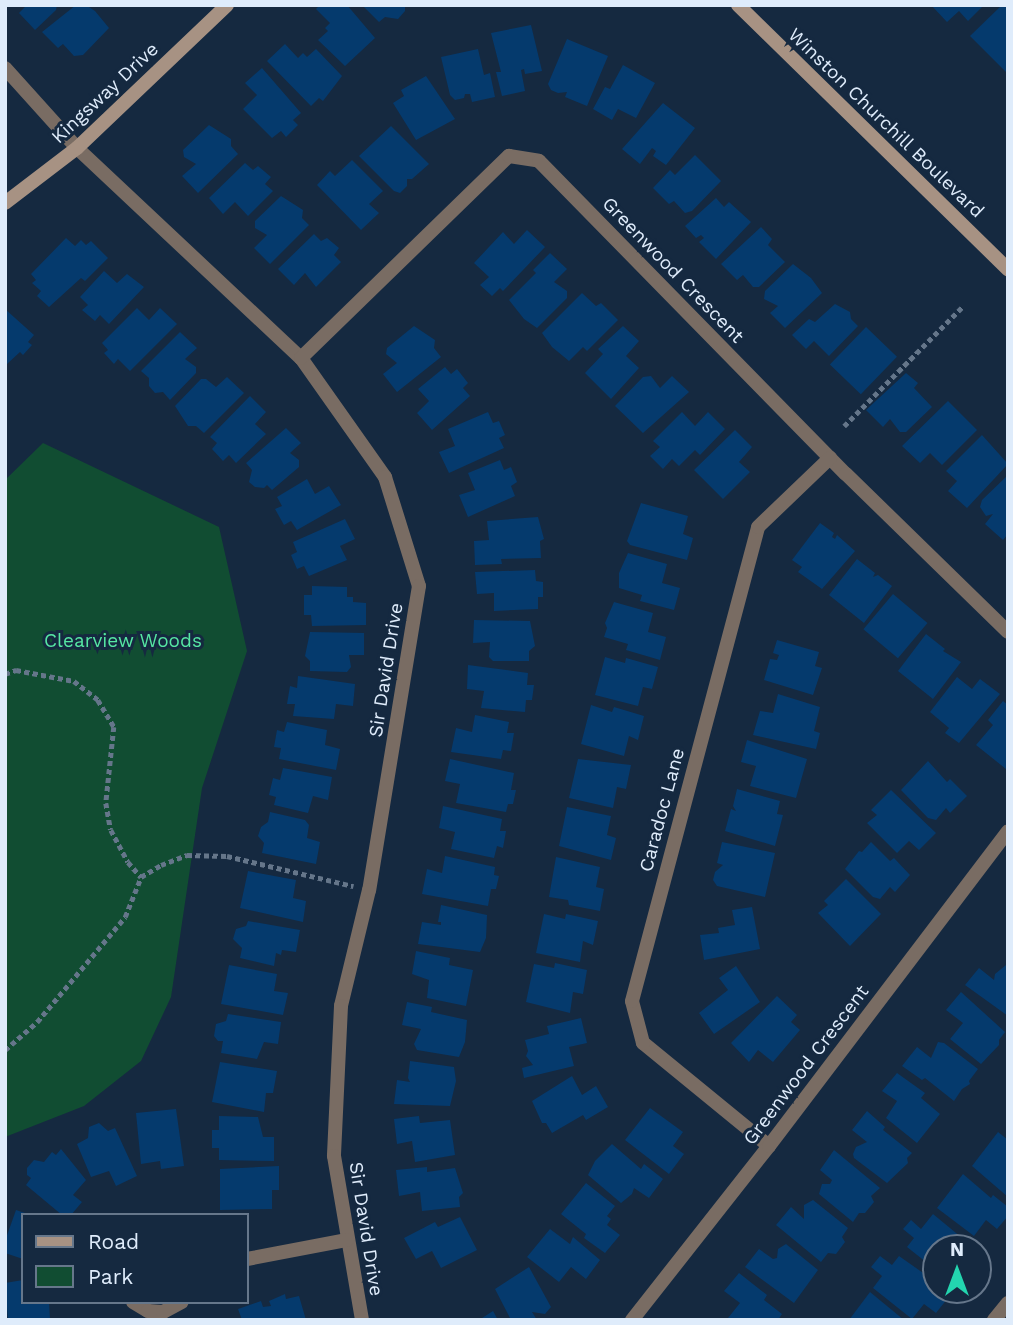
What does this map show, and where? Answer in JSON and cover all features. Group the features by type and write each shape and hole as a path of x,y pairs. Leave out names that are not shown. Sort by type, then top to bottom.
{"main road":[{"name":"Kingsway Drive","path":"5,203 77,148 227,5"},
{"name":"Winston Churchill Boulevard","path":"738,5 1008,268"}],"street":[{"name":"Sir David Drive","path":"5,68 77,148 301,358 385,477 419,586 369,890 341,1006 334,1156 362,1320"},
{"name":"Greenwood Crescent","path":"301,358 509,156 539,161 830,458 1008,632"},
{"name":"Caradoc Lane","path":"769,1146 643,1044 632,1001 758,527 830,458"},
{"name":"Greenwood Crescent","path":"632,1320 769,1146 1008,831"},
{"path":"248,1259 347,1240"},
{"path":"994,1320 1008,1303"},
{"path":"136,1304 148,1311 163,1312 178,1304"}],"path":[{"path":"844,426 963,306"},
{"path":"5,674 16,670 74,681 98,700 114,727 106,803 111,830 128,862 141,877"},
{"path":"5,1050 37,1022 125,917 141,877 161,865 187,855 227,856 369,890"}],"green space":[{"name":"Clearview Woods","path":"43,443 219,527 247,651 202,788 171,997 141,1061 84,1106 5,1137 5,480"}],"building":[{"path":"27,5 57,5 56,10 35,30 19,13"},
{"path":"76,5 86,5 95,11 109,28 83,55 74,56 63,44 58,48 42,32"},
{"path":"320,5 347,5 375,38 345,66 318,40 328,31 325,28 330,23 316,9"},
{"path":"362,5 405,5 405,11 398,19 385,17 379,22"},
{"path":"931,5 984,5 968,21 959,11 947,22"},
{"path":"1002,5 1008,6 1008,74 970,36"},
{"path":"531,25 542,71 525,74 524,69 521,70 525,91 502,96 496,72 501,72 491,33"},
{"path":"567,39 608,56 587,106 565,97 567,92 558,93 551,90 548,84"},
{"path":"285,44 298,58 303,53 307,57 316,49 342,76 323,101 319,98 311,106 267,61"},
{"path":"478,49 484,75 490,73 495,97 472,102 470,94 465,94 464,98 455,100 450,95 441,57"},
{"path":"623,65 655,83 636,118 618,109 612,120 593,109 605,87 610,89"},
{"path":"262,68 301,113 293,120 298,125 286,137 281,131 272,138 243,109 257,95 245,83"},
{"path":"426,76 455,119 416,140 393,103 404,96 401,90"},
{"path":"663,103 695,128 666,165 653,156 656,151 652,148 640,164 622,149"},
{"path":"209,125 231,139 231,146 238,154 198,193 182,176 196,164 184,157 183,150"},
{"path":"391,126 429,164 412,179 407,179 407,186 400,193 394,191 359,156"},
{"path":"695,155 721,181 692,211 685,213 674,201 669,204 653,188 670,170 675,175"},
{"path":"352,160 383,191 369,204 379,213 361,230 317,185 330,171 335,176"},
{"path":"245,163 253,170 258,166 271,177 265,184 273,191 248,216 235,202 223,214 209,198"},
{"path":"281,196 303,210 302,218 309,225 270,264 254,248 267,235 255,228 255,221"},
{"path":"716,198 724,207 729,202 751,222 716,259 699,242 704,238 701,235 696,238 685,226"},
{"path":"761,227 772,239 768,245 785,262 759,287 753,287 743,275 737,280 721,264"},
{"path":"527,230 545,247 503,291 500,288 492,296 480,285 489,277 474,263 503,232 514,244"},
{"path":"314,234 321,241 327,238 339,248 334,255 341,262 316,287 305,273 294,285 278,269"},
{"path":"66,238 75,246 81,240 86,245 91,241 108,258 85,281 81,278 49,307 37,296 41,291 32,283 36,280 31,274"},
{"path":"550,253 567,269 554,282 567,291 567,298 537,328 524,319 509,300 536,273 533,270"},
{"path":"793,264 811,278 822,293 785,328 770,313 778,306 764,299 765,291"},
{"path":"104,271 117,283 127,274 144,287 109,324 100,315 95,321 82,310 88,305 80,297"},
{"path":"582,293 596,306 601,303 618,320 587,351 583,347 569,361 552,347 542,333"},
{"path":"835,304 850,312 851,319 858,326 829,356 814,341 806,349 792,335 809,319 815,322"},
{"path":"137,308 149,320 160,308 177,324 130,371 118,359 114,364 104,353 108,350 102,343"},
{"path":"5,309 34,335 28,342 32,345 23,355 20,352 7,364"},
{"path":"414,326 435,340 434,348 441,357 397,392 383,374 397,363 386,354 387,348"},
{"path":"623,326 639,341 626,356 639,368 611,399 585,373 603,354 598,349"},
{"path":"866,327 897,357 861,394 830,364"},
{"path":"180,332 197,348 185,359 196,367 196,373 170,400 163,392 155,393 149,386 149,378 141,371"},
{"path":"445,367 451,374 457,369 468,383 463,388 470,396 432,430 417,413 429,401 418,389"},
{"path":"906,373 918,383 914,388 932,407 906,432 900,432 890,419 883,427 866,410"},
{"path":"651,376 660,388 672,376 689,392 643,433 615,406 643,377"},
{"path":"227,377 244,393 204,433 196,426 188,426 175,406 201,379 206,379 216,387"},
{"path":"250,396 266,412 255,424 266,434 236,463 229,455 223,461 212,449 217,443 210,437"},
{"path":"948,401 977,430 942,465 930,453 920,463 902,446"},
{"path":"488,412 493,423 499,421 505,435 499,438 504,448 449,473 439,452 455,446 448,429"},
{"path":"682,412 695,426 708,412 725,429 700,455 695,450 679,466 672,459 663,469 650,456 660,447 653,441"},
{"path":"286,428 301,443 290,453 299,460 299,467 272,490 267,485 264,488 255,487 249,482 252,470 246,463"},
{"path":"735,430 752,447 739,462 750,472 723,499 694,470"},
{"path":"982,435 1008,464 967,508 948,491 957,481 946,471"},
{"path":"500,460 504,470 511,467 517,482 511,486 515,496 468,517 459,495 475,490 468,473"},
{"path":"1008,475 1008,534 1003,540 985,524 993,514 986,516 980,507 982,500"},
{"path":"307,479 315,494 329,486 341,505 297,530 291,521 284,525 275,509 282,506 277,497"},
{"path":"641,503 688,516 683,534 693,538 687,560 630,545 627,541"},
{"path":"538,517 544,539 540,541 541,558 501,559 502,564 475,565 474,541 489,540 487,521"},
{"path":"345,519 355,539 340,546 347,560 309,576 304,566 297,569 291,555 297,552 293,542"},
{"path":"820,523 834,533 832,537 835,539 837,535 855,551 822,589 798,572 802,567 792,560"},
{"path":"628,553 667,564 662,583 680,588 674,610 640,601 642,595 619,588 619,573"},
{"path":"857,559 875,573 873,577 878,575 892,586 864,623 829,595"},
{"path":"535,570 536,581 543,582 543,597 538,597 538,609 494,611 494,593 477,594 475,572"},
{"path":"312,586 347,587 347,597 353,597 353,602 366,603 366,625 312,626 311,615 304,615 304,595 312,595"},
{"path":"893,594 927,623 898,658 863,629"},
{"path":"614,602 653,613 648,632 666,637 660,660 626,650 628,644 604,637 607,628 605,623"},
{"path":"474,620 530,621 535,646 529,651 529,661 493,661 489,657 490,642 473,643"},
{"path":"310,632 364,633 364,655 349,655 351,667 347,672 310,671 310,661 305,656"},
{"path":"926,634 945,649 943,651 961,662 933,699 898,671"},
{"path":"777,640 819,652 815,666 822,668 813,695 764,680 770,659 777,660 779,655 773,653"},
{"path":"605,657 625,663 626,658 658,667 652,689 643,687 638,706 595,695"},
{"path":"468,665 528,673 527,685 534,685 532,700 526,700 525,712 481,708 484,691 467,689"},
{"path":"298,676 355,684 353,706 336,704 334,719 293,716 295,704 287,704 290,686 297,688"},
{"path":"957,677 972,689 980,679 1000,694 959,743 945,733 949,728 930,712"},
{"path":"778,694 820,707 814,731 820,733 816,749 753,735 760,711 773,713"},
{"path":"1003,701 1008,705 1006,769 976,745 993,725 988,720"},
{"path":"591,705 612,712 614,707 644,716 638,740 629,736 624,756 581,744"},
{"path":"475,715 509,722 507,733 514,733 511,751 503,750 501,759 451,752 456,728 472,732"},
{"path":"287,722 327,730 325,745 340,749 336,770 279,759 281,748 274,747 277,730 284,732"},
{"path":"747,740 807,759 796,798 750,786 756,766 741,762"},
{"path":"450,759 514,773 511,790 516,790 513,804 508,804 506,812 456,803 460,784 445,781"},
{"path":"578,759 631,765 626,789 617,787 613,808 569,798"},
{"path":"928,761 947,782 950,779 967,796 950,813 946,808 936,820 928,818 901,790"},
{"path":"283,768 332,777 328,800 313,796 308,813 274,805 276,797 269,795 273,778 280,780"},
{"path":"737,789 780,801 777,814 783,815 775,846 725,831 731,809 736,811 733,806"},
{"path":"891,790 936,833 919,850 909,841 897,853 867,823 877,815 871,810"},
{"path":"443,806 502,819 500,831 506,831 503,848 497,846 494,858 451,849 455,832 439,828"},
{"path":"567,807 611,816 607,835 616,838 611,860 559,846"},
{"path":"270,812 305,820 309,825 307,838 320,842 316,864 262,853 264,843 258,836 261,827 268,822"},
{"path":"722,842 775,853 765,897 717,886 713,880 715,872 723,865 717,863"},
{"path":"871,842 890,861 894,858 910,875 895,892 890,887 880,899 873,897 845,869 859,851 862,852"},
{"path":"445,856 495,867 494,875 499,876 496,889 491,889 488,906 422,894 427,869 442,873"},
{"path":"556,857 600,867 596,887 604,889 600,911 569,905 568,900 549,897"},
{"path":"248,871 296,880 293,898 306,901 303,922 240,908"},
{"path":"846,879 881,914 850,946 818,913 828,905 824,901"},
{"path":"441,905 487,915 486,938 480,952 418,944 422,922 441,925 441,922 438,922"},
{"path":"752,907 760,949 704,960 700,935 719,933 718,928 735,925 732,910"},
{"path":"544,914 565,919 566,914 598,921 593,945 583,941 580,962 536,953"},
{"path":"248,921 300,930 296,952 282,950 281,955 276,953 274,966 240,958 242,948 233,939 236,929 246,926"},
{"path":"416,951 450,958 449,965 473,970 466,1006 427,998 429,980 412,974"},
{"path":"555,963 587,970 583,994 573,992 570,1013 526,1002 534,964 554,968"},
{"path":"229,965 277,974 274,991 288,993 283,1015 221,1004"},
{"path":"1006,965 1008,1016 965,985 979,968 994,980 995,974"},
{"path":"736,966 760,1002 714,1034 699,1013 728,990 719,978"},
{"path":"961,992 1005,1032 999,1045 981,1064 950,1039 963,1023 946,1010"},
{"path":"777,996 797,1015 791,1022 800,1030 773,1062 758,1050 749,1062 731,1043"},
{"path":"407,1002 432,1007 431,1012 467,1020 465,1042 459,1057 417,1050 414,1044 421,1029 402,1025"},
{"path":"228,1014 281,1022 278,1044 264,1042 257,1059 221,1053 223,1041 218,1041 214,1036 216,1024 226,1021"},
{"path":"581,1018 587,1043 569,1047 574,1066 524,1078 522,1068 533,1065 526,1056 528,1051 525,1040 549,1034 547,1026"},
{"path":"938,1042 944,1043 978,1069 969,1081 970,1084 962,1089 954,1101 925,1078 922,1080 902,1066 917,1047 931,1058"},
{"path":"410,1061 454,1067 456,1081 450,1106 394,1104 397,1080 410,1082"},
{"path":"220,1062 277,1071 273,1093 266,1093 264,1112 212,1102"},
{"path":"897,1073 925,1093 921,1098 940,1114 917,1143 886,1118 897,1101 882,1091"},
{"path":"572,1076 582,1095 596,1086 608,1107 586,1120 583,1115 552,1133 546,1123 542,1123 532,1101"},
{"path":"650,1108 683,1132 673,1146 684,1154 669,1174 625,1140"},
{"path":"176,1109 184,1166 161,1169 160,1161 141,1164 136,1113"},
{"path":"867,1111 885,1127 883,1130 912,1153 907,1158 908,1163 887,1183 854,1158 856,1147 867,1142 852,1130"},
{"path":"219,1116 258,1117 263,1137 274,1137 274,1161 219,1160 219,1148 212,1148 212,1130 219,1130"},
{"path":"419,1116 420,1123 450,1120 455,1155 415,1162 412,1141 397,1144 394,1119"},
{"path":"99,1123 108,1131 115,1128 137,1176 116,1186 109,1171 91,1177 77,1144 88,1138 89,1127"},
{"path":"998,1132 1008,1140 1008,1197 972,1166"},
{"path":"612,1144 641,1169 644,1164 663,1179 649,1198 634,1188 632,1194 621,1203 588,1175 595,1161"},
{"path":"61,1149 86,1180 73,1195 82,1202 73,1213 60,1213 26,1185 31,1178 27,1175 27,1168 34,1160 44,1162 52,1152 56,1155"},
{"path":"834,1150 880,1188 871,1196 874,1202 865,1213 859,1213 853,1222 819,1194 822,1184 830,1184 832,1180 820,1170"},
{"path":"279,1166 279,1190 272,1190 272,1209 220,1210 220,1169"},
{"path":"427,1167 427,1172 455,1168 463,1193 459,1197 460,1207 422,1211 420,1192 399,1196 396,1170"},
{"path":"963,1174 991,1198 993,1195 1008,1207 1008,1216 997,1229 986,1220 976,1234 971,1234 937,1208"},
{"path":"586,1183 615,1206 607,1216 611,1219 607,1225 620,1235 605,1253 584,1238 586,1234 561,1214"},
{"path":"813,1200 848,1228 842,1237 845,1242 836,1254 828,1253 821,1262 776,1225 791,1207 804,1219 804,1205"},
{"path":"16,1210 25,1213 21,1213 21,1258 5,1253 5,1241"},
{"path":"933,1214 957,1234 922,1234 922,1259 907,1247 914,1238 903,1229 911,1220 921,1229"},
{"path":"460,1217 477,1250 441,1268 432,1251 416,1259 404,1238 435,1222 438,1227"},
{"path":"550,1229 570,1244 573,1237 600,1260 586,1279 571,1267 559,1282 527,1257"},
{"path":"786,1244 818,1270 794,1303 745,1267 759,1249 773,1259 777,1258 778,1249"},
{"path":"880,1256 892,1265 899,1256 922,1272 924,1304 912,1319 873,1288 882,1276 871,1267"},
{"path":"529,1267 551,1307 545,1314 532,1312 537,1320 511,1320 495,1289"},
{"path":"739,1273 767,1295 764,1300 782,1314 778,1320 728,1318 740,1303 724,1291"},
{"path":"21,1280 21,1304 49,1304 50,1319 8,1320 5,1283"},
{"path":"870,1292 904,1320 849,1320"},
{"path":"285,1294 286,1299 299,1296 306,1320 242,1320 238,1309 261,1301 263,1307 271,1306 269,1301"},
{"path":"924,1304 943,1304 936,1313"},
{"path":"493,1311 498,1320 479,1320"}]}
